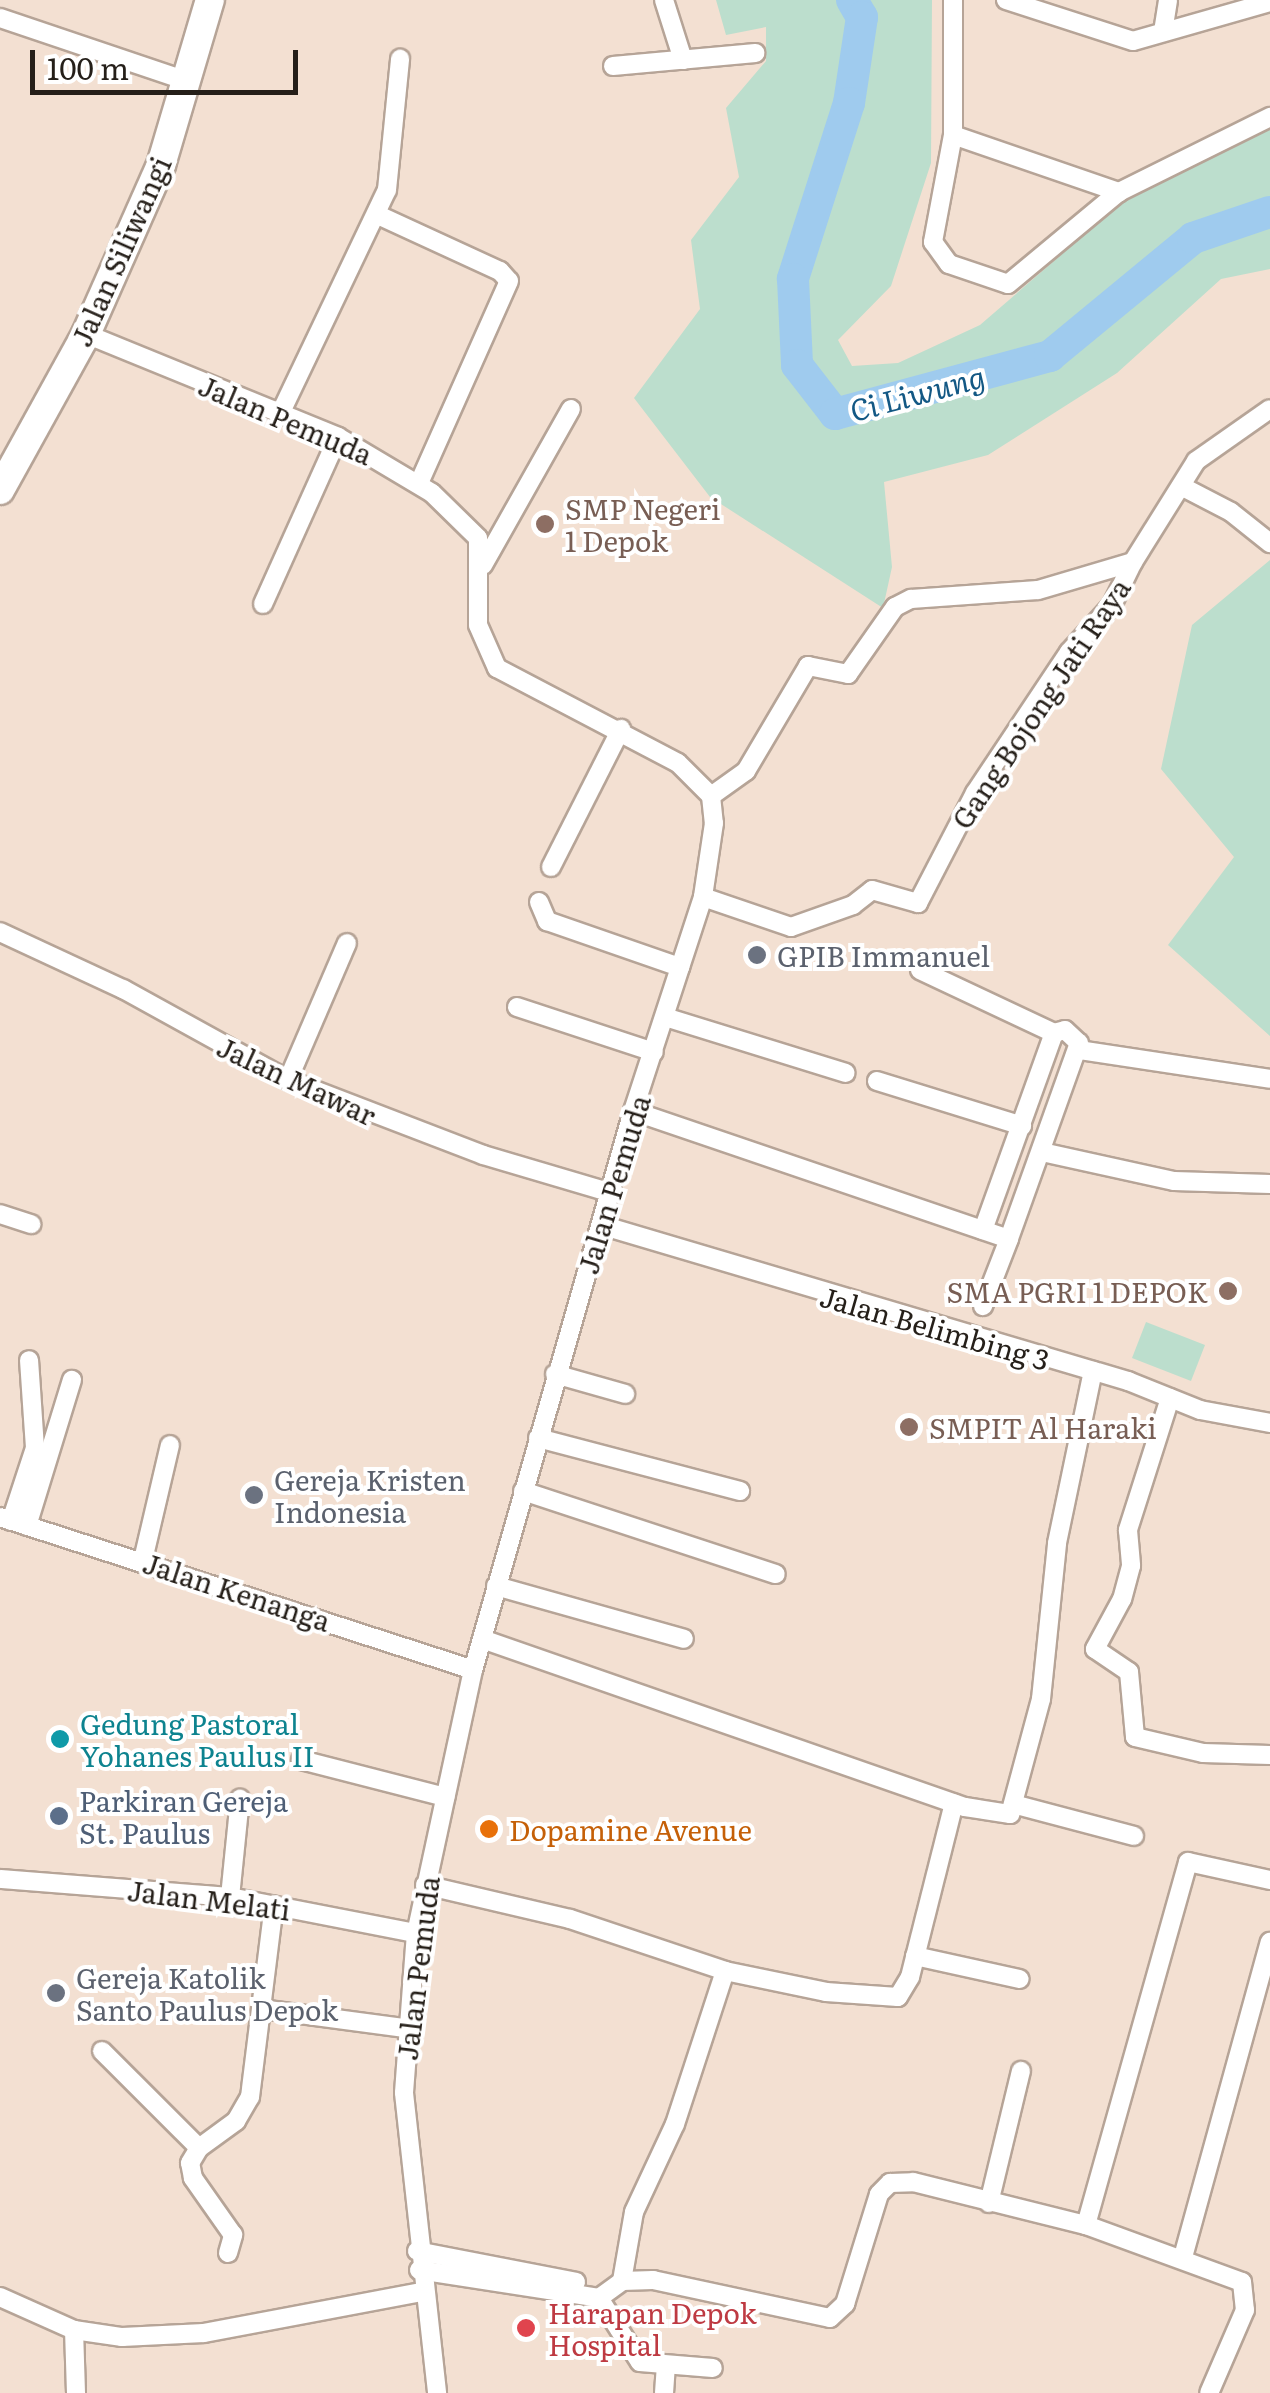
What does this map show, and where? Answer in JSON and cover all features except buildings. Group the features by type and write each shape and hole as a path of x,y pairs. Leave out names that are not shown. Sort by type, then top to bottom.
{"main road":[{"name":"Jalan Siliwangi","path":"0,490 86,334 161,165 190,82 210,0"}],"street":[{"path":"664,0 683,60"},
{"path":"953,0 952,135 933,242 936,256 949,264 1008,284 1119,192 1270,117"},
{"path":"1006,0 1118,38 1163,32 1270,2"},
{"path":"1163,32 1168,0"},
{"path":"0,18 190,82"},
{"path":"614,66 755,52"},
{"path":"280,414 378,215 394,156 400,59"},
{"path":"952,135 1119,192"},
{"path":"378,215 500,271 509,282 419,483"},
{"name":"Jalan Pemuda","path":"86,334 338,437 419,483 472,528 482,564 478,625 497,668 621,729 678,763 712,796 714,823 702,897 609,1192 496,1586 473,1670 416,1933 404,2028 418,2260 436,2393"},
{"path":"482,564 571,409"},
{"name":"Gang Bojong Jati Raya","path":"702,897 790,927 853,905 872,890 918,903 975,794 1068,652 1112,605 1133,562 1181,486 1206,452 1270,409"},
{"path":"263,604 338,437"},
{"path":"1181,486 1231,512 1270,543"},
{"name":"Gang Bojong Jati Raya","path":"712,796 746,771 808,666 848,674 902,602 1038,590 1133,562"},
{"path":"551,867 621,729"},
{"path":"538,902 547,920 680,967"},
{"name":"Jalan Mawar","path":"0,932 123,989 288,1080 483,1156 609,1192"},
{"path":"288,1080 347,943"},
{"path":"920,970 1054,1033 1076,1036 1079,1050 984,1306"},
{"path":"517,1007 654,1052"},
{"path":"665,1017 846,1073"},
{"path":"983,1230 1054,1033"},
{"path":"1079,1050 1270,1079"},
{"path":"877,1081 1022,1126"},
{"path":"633,1112 1009,1239"},
{"path":"1042,1152 1174,1182 1270,1184"},
{"path":"0,1214 31,1224"},
{"name":"Jalan Belimbing 3","path":"601,1225 1093,1371 1170,1398 1270,1424"},
{"path":"13,1522 35,1448 30,1360"},
{"path":"1017,1806 1047,1666 1057,1543 1093,1371"},
{"path":"555,1374 625,1394"},
{"path":"13,1522 72,1380"},
{"path":"1170,1398 1128,1530 1131,1566 1122,1599 1095,1649 1128,1672 1135,1736 1203,1753 1270,1755"},
{"path":"538,1438 740,1491"},
{"path":"143,1560 170,1445"},
{"path":"523,1491 776,1574"},
{"name":"Jalan Kenanga","path":"13,1522 143,1560 473,1670"},
{"path":"496,1586 684,1640"},
{"path":"482,1639 954,1803 999,1816 1017,1806 1134,1836"},
{"path":"301,1760 445,1797"},
{"path":"230,1897 240,1799"},
{"path":"425,1885 586,1923 725,1971 890,2000 905,1992 954,1803"},
{"path":"1086,2225 1188,1862 1270,1880"},
{"name":"Jalan Melati","path":"0,1879 230,1897 416,1933"},
{"path":"228,2253 233,2236 190,2169 199,2148 245,2110 274,1905"},
{"path":"1183,2257 1270,1942"},
{"path":"915,1956 1020,1980"},
{"path":"622,2282 634,2212 675,2124 725,1971"},
{"path":"262,2010 404,2028"},
{"path":"102,2051 199,2148"},
{"path":"989,2203 1021,2071"},
{"path":"418,2260 599,2298 622,2282 653,2280 830,2318 845,2304 884,2188 913,2182 1086,2225 1228,2272 1242,2282 1247,2296 1209,2393"},
{"path":"418,2260 576,2282"},
{"path":"0,2297 74,2330 122,2337 204,2332 422,2292"},
{"path":"599,2298 634,2357 666,2365 713,2368"},
{"path":"74,2330 76,2393"},
{"path":"664,2393 666,2365"}],"green space":[{"path":"716,0 932,0 931,163 891,286 838,340 852,366 898,363 980,325 1180,152 1270,114 1270,269 1221,279 1117,373 988,455 884,482 892,567 883,608 710,497 634,398 700,309 691,240 739,177 726,108 766,61 766,27 726,35"},
{"path":"1270,560 1270,1036 1168,945 1234,857 1161,769 1192,625"},
{"path":"1146,1322 1205,1345 1191,1381 1132,1358"}],"waterway":[{"name":"Ci Liwung","path":"852,0 862,17 849,103 793,279 797,365 835,414 1050,356 1193,238 1270,212"}],"place":[{"name":"SMP Negeri 1 Depok","path":"545,524"},
{"name":"GPIB Immanuel","path":"757,955"},
{"name":"SMA PGRI 1 DEPOK","path":"1228,1291"},
{"name":"SMPIT Al Haraki","path":"909,1427"},
{"name":"Gereja Kristen Indonesia","path":"254,1495"},
{"name":"Gedung Pastoral Yohanes Paulus II","path":"60,1739"},
{"name":"Parkiran Gereja St. Paulus","path":"59,1816"},
{"name":"Dopamine Avenue","path":"489,1829"},
{"name":"Gereja Katolik Santo Paulus Depok","path":"56,1993"},
{"name":"Harapan Depok Hospital","path":"526,2328"}]}
